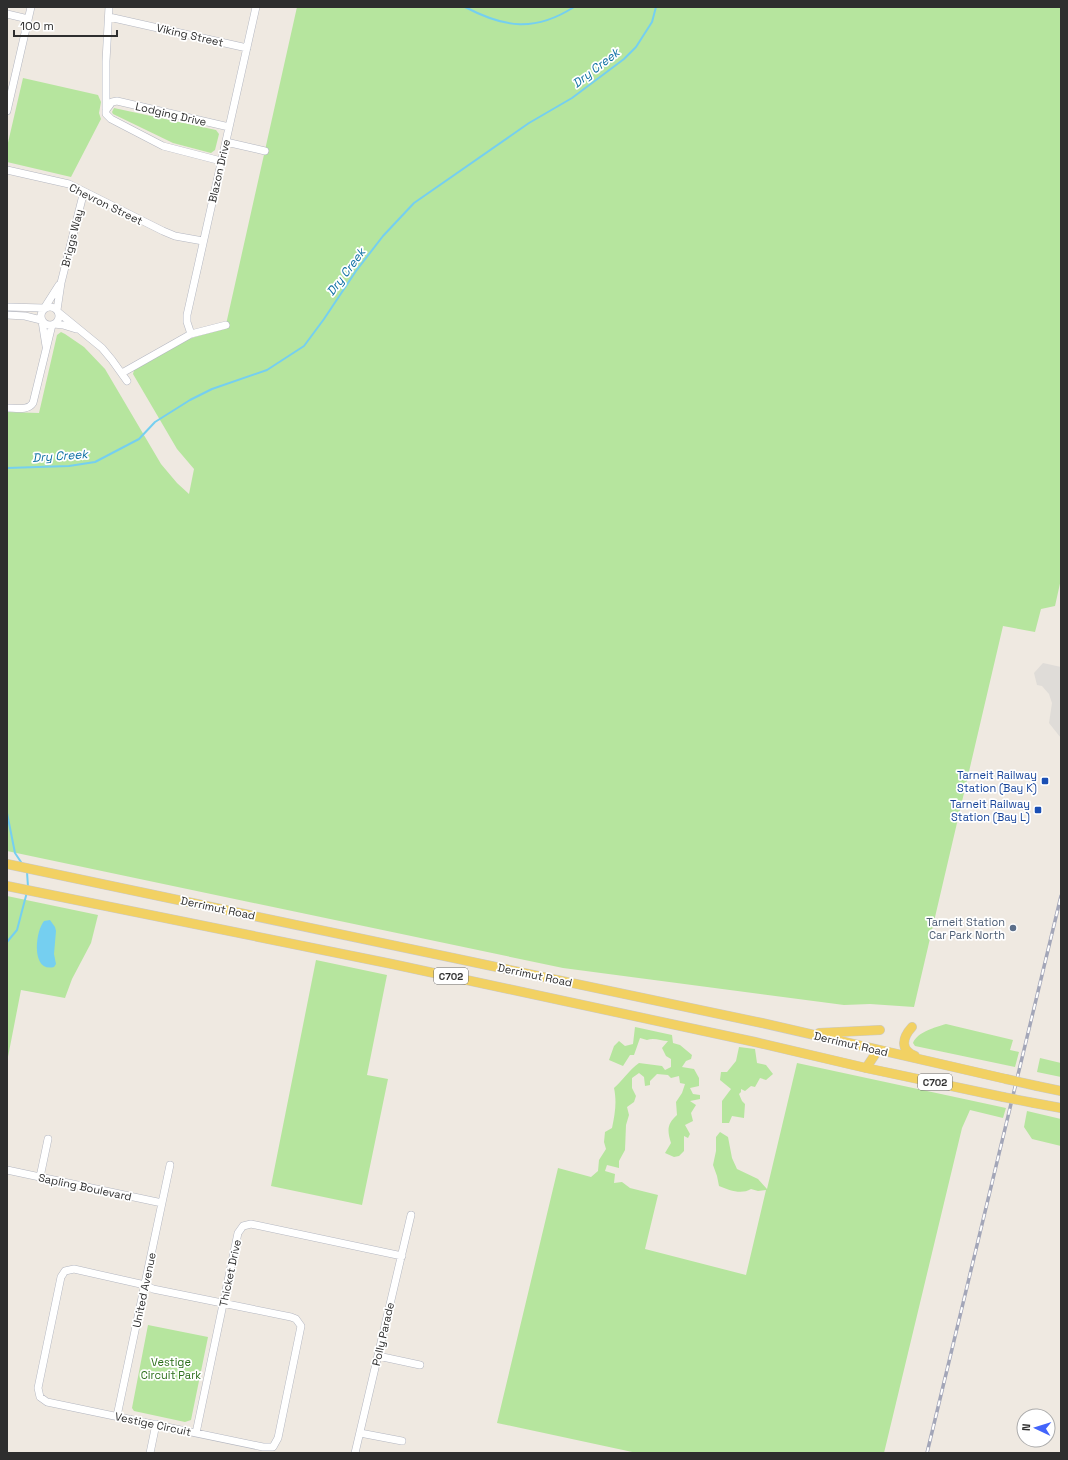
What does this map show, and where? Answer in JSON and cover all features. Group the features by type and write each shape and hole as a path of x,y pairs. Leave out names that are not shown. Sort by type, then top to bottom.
{"main road":[{"name":"Derrimut Road","path":"7,864 38,869 810,1034 1061,1091"},
{"name":"Derrimut Road","path":"7,886 408,967 755,1042 866,1068 1061,1108"},
{"path":"912,1027 907,1032 904,1047 909,1054 922,1059"},
{"path":"810,1034 880,1030"},
{"path":"866,1068 868,1048"},
{"path":"866,1068 878,1050"}],"street":[{"path":"7,111 31,7"},
{"path":"110,7 105,88 107,100 110,105"},
{"name":"Blazon Drive","path":"190,334 187,315 256,7"},
{"path":"7,14 28,19"},
{"name":"Viking Street","path":"109,17 246,48"},
{"path":"105,88 110,105 106,114 111,119 163,146 221,161"},
{"name":"Lodging Drive","path":"110,105 229,127"},
{"path":"226,142 265,151"},
{"name":"Chevron Street","path":"7,170 69,184 174,236 203,241"},
{"name":"Briggs Way","path":"57,311 61,283 82,199 85,193"},
{"name":"Briggs Way","path":"45,308 61,283"},
{"path":"7,307 51,307 102,348 127,381"},
{"path":"45,308 40,314 46,346"},
{"path":"7,408 23,409 31,406 35,398 46,346 53,324 58,320 57,311"},
{"path":"7,315 25,316 42,321 47,325 63,325 78,330"},
{"path":"122,373 190,334 226,325"},
{"path":"40,1177 48,1139"},
{"name":"United Avenue","path":"117,1416 170,1165"},
{"name":"Sapling Boulevard","path":"7,1170 162,1203"},
{"name":"Polly Parade","path":"355,1453 411,1215"},
{"name":"Thicket Drive","path":"196,1433 238,1233 243,1226 247,1224 402,1256"},
{"name":"Vestige Circuit","path":"71,1269 145,1285 153,1289 193,1298 223,1303 291,1317 296,1319 301,1326 278,1438 273,1446 263,1447 47,1402 40,1397 38,1388 62,1274 65,1271 71,1269"},
{"path":"378,1356 420,1365"},
{"path":"150,1453 156,1424"},
{"path":"360,1432 402,1441"}],"green space":[{"path":"297,7 1061,7 1061,579 1055,606 1041,609 1035,632 1003,626 914,1007 870,1004 844,1005 563,968 7,851 7,412 39,413 57,335 61,332 84,347 105,369 161,464 177,483 189,494 194,469 177,449 133,374 134,370 184,341 225,329"},
{"path":"23,78 98,95 101,102 99,113 101,119 71,177 7,162 7,147"},
{"path":"114,108 216,130 219,134 215,150 211,153 173,143 113,114 112,112"},
{"path":"7,896 98,915 91,943 72,979 65,998 21,990 7,1062"},
{"path":"316,960 387,975 367,1075 388,1079 362,1205 271,1186"},
{"path":"946,1024 1013,1040 1010,1050 1019,1052 1015,1067 915,1046 913,1043 918,1036 923,1033 932,1028"},
{"path":"635,1027 672,1035 673,1043 680,1045 692,1055 691,1059 686,1061 682,1067 694,1069 699,1078 699,1086 690,1088 693,1094 700,1095 700,1099 690,1101 696,1105 691,1113 693,1121 685,1125 690,1134 688,1138 684,1136 684,1151 679,1156 674,1157 665,1153 671,1143 669,1128 671,1121 677,1115 676,1102 682,1093 685,1084 680,1083 679,1076 671,1078 668,1075 657,1074 650,1081 650,1085 645,1086 644,1077 639,1073 632,1078 632,1088 636,1096 634,1102 627,1107 629,1115 626,1125 625,1150 619,1161 619,1168 607,1165 605,1171 615,1174 614,1183 622,1182 630,1188 658,1195 645,1249 746,1275 766,1190 758,1191 751,1189 739,1192 719,1186 713,1165 716,1151 716,1137 720,1132 728,1137 732,1158 737,1169 758,1179 767,1189 797,1063 1006,1108 1003,1118 970,1110 962,1128 884,1453 637,1453 497,1423 558,1168 591,1177 598,1171 599,1160 606,1149 604,1142 605,1132 612,1128 615,1113 614,1088 639,1063 662,1066 665,1070 671,1067 671,1059 666,1056 662,1048 668,1041 655,1039 647,1040 640,1038 634,1055 630,1055 623,1066 609,1060 614,1046 619,1041 625,1046 633,1044"},
{"path":"739,1047 755,1049 757,1063 766,1065 773,1074 766,1080 760,1078 755,1087 751,1086 745,1091 741,1089 739,1094 745,1104 744,1118 732,1116 729,1123 722,1123 722,1101 731,1089 720,1080 721,1072 727,1072 736,1061"},
{"path":"1040,1058 1061,1063 1061,1077 1037,1072"},
{"path":"1027,1111 1061,1119 1061,1146 1032,1139 1024,1127"},
{"name":"Vestige Circuit Park","path":"148,1325 208,1337 191,1420 185,1422 134,1411 132,1408"}],"shaded area":[{"path":"1043,663 1061,667 1061,738 1049,723 1052,703 1049,694 1042,686 1037,685 1034,673"}],"water":[{"path":"50,920 56,931 54,954 56,964 54,967 47,967 41,964 38,958 37,950 37,942 41,926 44,921"}],"waterway":[{"path":"465,7 493,19 507,23 520,24 533,24 546,20 560,15 574,7"},
{"name":"Dry Creek","path":"7,468 69,466 95,462 139,439 155,422 190,400 212,389 267,370 304,346 356,271 383,236 414,203 529,123 572,98 624,59 636,47 652,22 656,7"},
{"name":"Dry Creek","path":"7,813 15,853 23,865"},
{"name":"Dry Creek","path":"27,872 28,887"},
{"name":"Dry Creek","path":"7,942 17,930 27,892"}],"railway":[{"path":"927,1453 1061,896"}],"place":[{"name":"Tarneit Railway Station (Bay K)","path":"1045,781"},
{"name":"Tarneit Railway Station (Bay L)","path":"1038,810"},
{"name":"Tarneit Station Car Park North","path":"1013,928"}]}
